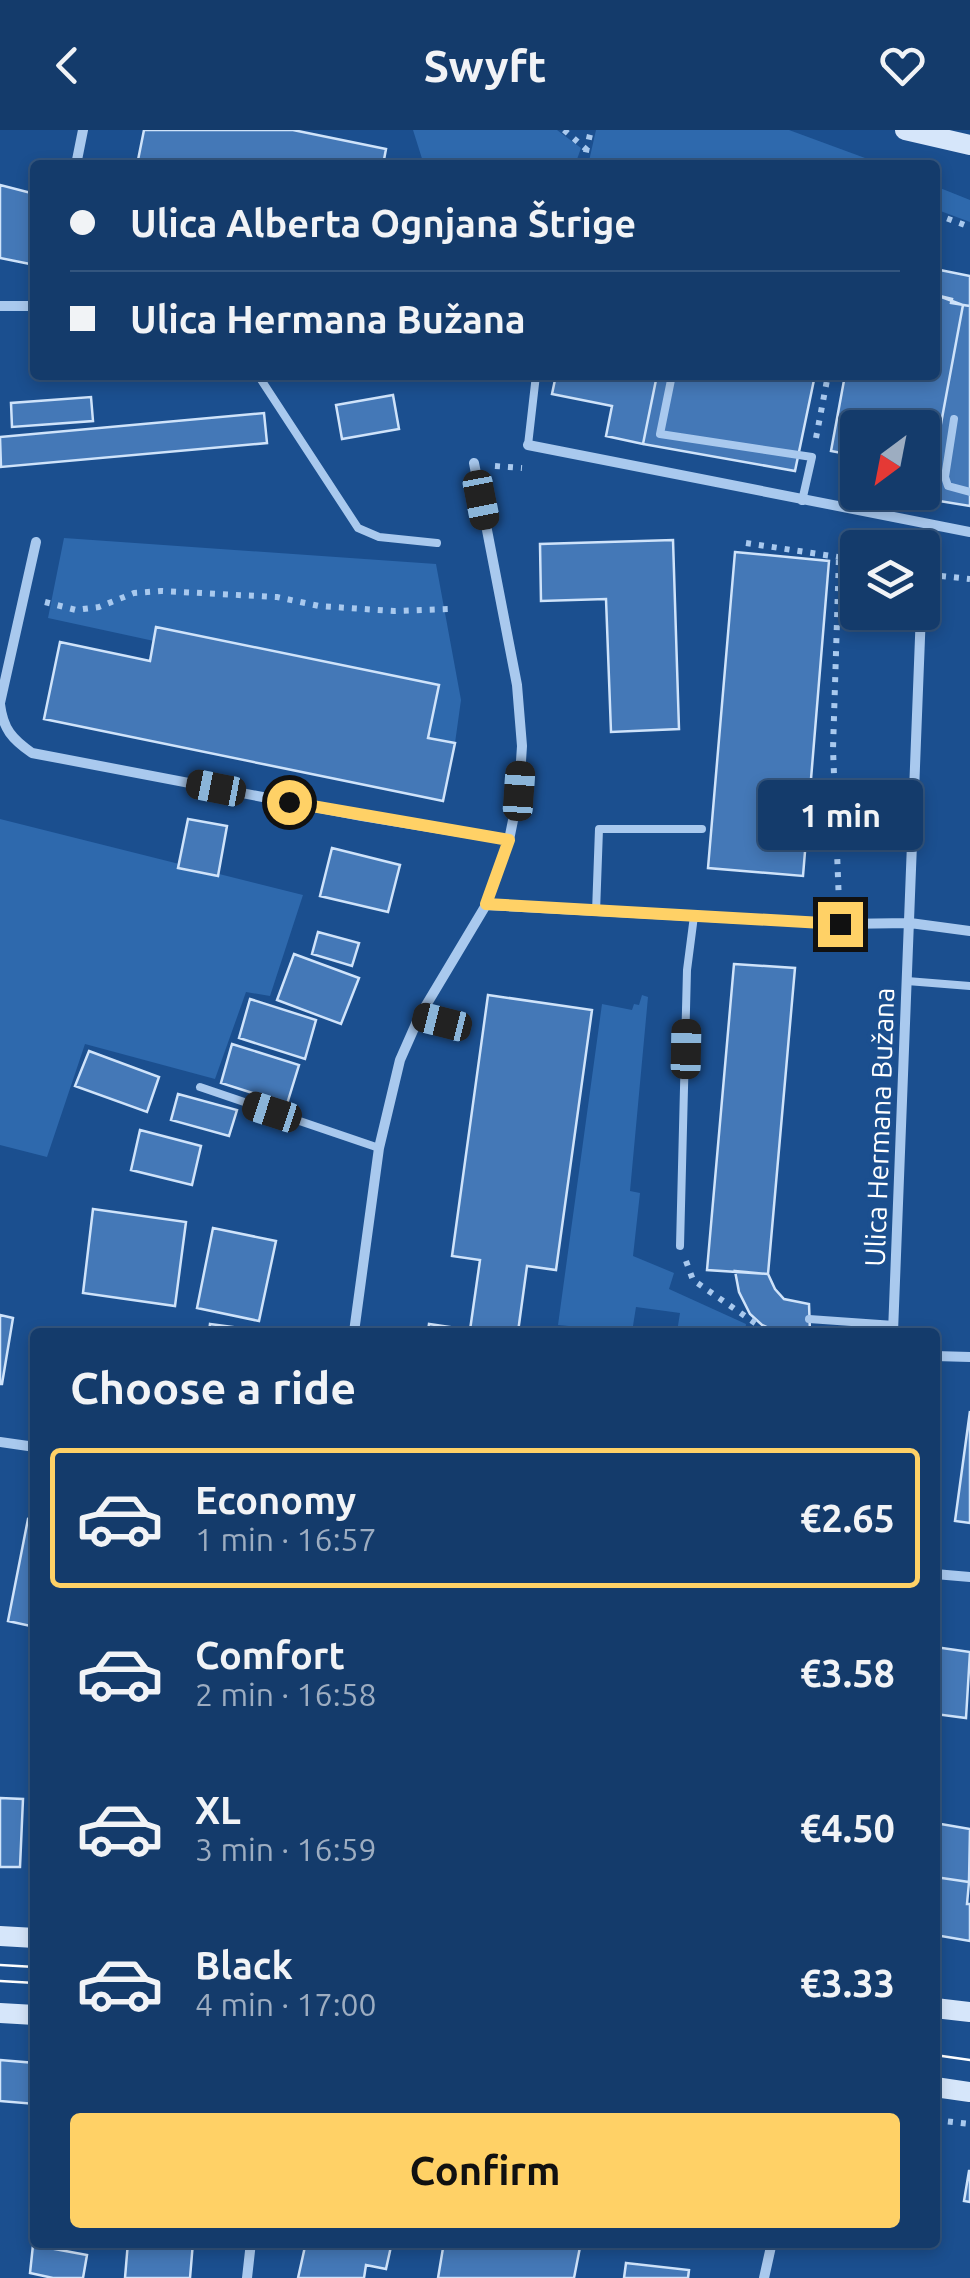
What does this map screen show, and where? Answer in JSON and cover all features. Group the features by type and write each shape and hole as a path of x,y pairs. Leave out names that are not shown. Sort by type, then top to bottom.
{"main road":[{"path":"905,130 970,145"},
{"path":"0,1936 30,1938"},
{"path":"940,2009 970,2012"},
{"path":"0,2013 30,2015"},
{"path":"940,2088 970,2092"}],"street":[{"path":"77,160 82,130"},
{"path":"0,306 30,306"},
{"path":"528,445 970,532"},
{"path":"355,1328 379,1148 400,1060 419,1017 486,904 509,840 519,791 522,746 517,685 474,463"},
{"path":"928,530 929,524"},
{"path":"36,542 0,704 2,720 12,739 32,753 509,840"},
{"name":"Ulica Hermana Bužana","path":"893,1328 920,630"},
{"path":"486,904 840,924 910,923 970,931"},
{"path":"940,1356 970,1357"},
{"path":"0,1442 30,1446"},
{"path":"940,1574 970,1577"},
{"path":"247,2278 250,2248"},
{"path":"764,2278 771,2248"}],"lane":[{"path":"261,380 358,528 379,537 438,543"},
{"path":"528,445 535,380"},
{"path":"671,380 660,434 812,457 802,501"},
{"path":"954,419 945,478 948,486 970,492"},
{"path":"596,912 599,829 702,829"},
{"path":"680,1246 688,970 694,916"},
{"path":"907,981 970,986"},
{"path":"419,1017 464,1028"},
{"path":"200,1087 379,1148"},
{"path":"809,1319 893,1328"}],"path":[{"path":"564,130 587,150"},
{"path":"585,160 591,130"},
{"path":"940,216 970,228"},
{"path":"812,457 827,380"},
{"path":"474,463 522,469 528,445"},
{"path":"746,542 840,556 833,749 839,910"},
{"path":"940,576 970,579"},
{"path":"24,596 76,610 99,608 134,593 161,590 277,597 319,606 394,612 449,608"},
{"path":"680,1246 692,1280 762,1328"},
{"path":"940,2121 970,2124"}],"shaded area":[{"path":"413,130 557,130 581,148 577,160 422,160"},
{"path":"596,130 789,130 870,160 589,160"},
{"path":"940,188 970,200 970,222 940,211"},
{"path":"64,538 436,564 461,700 455,743 428,738 438,685 157,627 154,641 48,618"},
{"path":"0,819 303,895 270,996 246,992 215,1079 85,1044 47,1157 0,1145"},
{"path":"642,995 648,997 630,1191 640,1193 633,1256 674,1273 669,1289 746,1324 746,1328 678,1328 680,1313 636,1307 633,1328 558,1325 602,1004 632,1010 634,1004 639,1005"}],"building":[{"path":"144,130 293,130 386,149 384,160 138,160"},
{"path":"0,185 30,193 30,264 0,258"},
{"path":"940,270 970,276 970,306 951,303 952,299 940,296"},
{"path":"940,296 963,305 940,429 940,410 840,410 840,453 831,451 844,380 940,380"},
{"path":"963,305 970,306 970,506 940,501 940,429"},
{"path":"555,380 656,380 643,444 606,436 612,406 552,394"},
{"path":"656,380 814,380 795,471 643,444"},
{"path":"393,395 399,429 342,439 336,405"},
{"path":"91,397 93,421 12,427 11,403"},
{"path":"264,413 267,443 1,467 0,437"},
{"path":"673,540 679,729 611,732 606,599 541,601 540,544"},
{"path":"735,552 829,561 803,876 708,868"},
{"path":"156,627 439,685 428,738 455,743 443,801 44,719 60,642 150,661"},
{"path":"188,819 227,826 218,876 178,868"},
{"path":"332,848 400,865 388,912 320,896"},
{"path":"318,932 359,943 352,966 312,954"},
{"path":"294,954 359,978 341,1024 277,1000"},
{"path":"734,964 795,968 768,1274 707,1270"},
{"path":"488,995 592,1010 556,1270 527,1266 519,1328 470,1328 480,1260 452,1256"},
{"path":"250,999 316,1020 305,1059 239,1038"},
{"path":"232,1044 299,1065 287,1104 221,1083"},
{"path":"89,1051 159,1077 147,1112 75,1086"},
{"path":"178,1094 237,1110 229,1136 171,1120"},
{"path":"140,1130 201,1146 192,1185 131,1170"},
{"path":"93,1209 186,1222 175,1306 83,1293"},
{"path":"213,1228 276,1241 259,1321 197,1308"},
{"path":"735,1271 768,1274 784,1299 809,1304 810,1328 762,1325 750,1314 739,1292"},
{"path":"0,1315 13,1318 2,1384 0,1384"},
{"path":"970,1411 970,1523 955,1521"},
{"path":"28,1519 30,1626 8,1621"},
{"path":"940,1648 970,1652 966,1718 940,1715"},
{"path":"0,1798 23,1799 20,1867 0,1867"},
{"path":"940,1824 970,1829 969,1882 940,1878"},
{"path":"940,1878 969,1882 970,1941 940,1936"},
{"path":"0,2060 30,2063 30,2104 0,2101"},
{"path":"970,2171 970,2202 964,2201"},
{"path":"33,2248 87,2255 83,2278 30,2273"},
{"path":"128,2248 192,2248 190,2278 125,2278"},
{"path":"305,2248 391,2248 386,2269 366,2265 364,2278 298,2278"},
{"path":"443,2248 580,2248 574,2278 438,2278"},
{"path":"626,2263 689,2270 688,2278 624,2278"}],"tram line":[{"path":"0,1965 30,1967"},
{"path":"0,1981 30,1983"},
{"path":"940,2056 970,2060"}],"route":[{"path":"289,802 509,840 486,904 840,924"}]}
